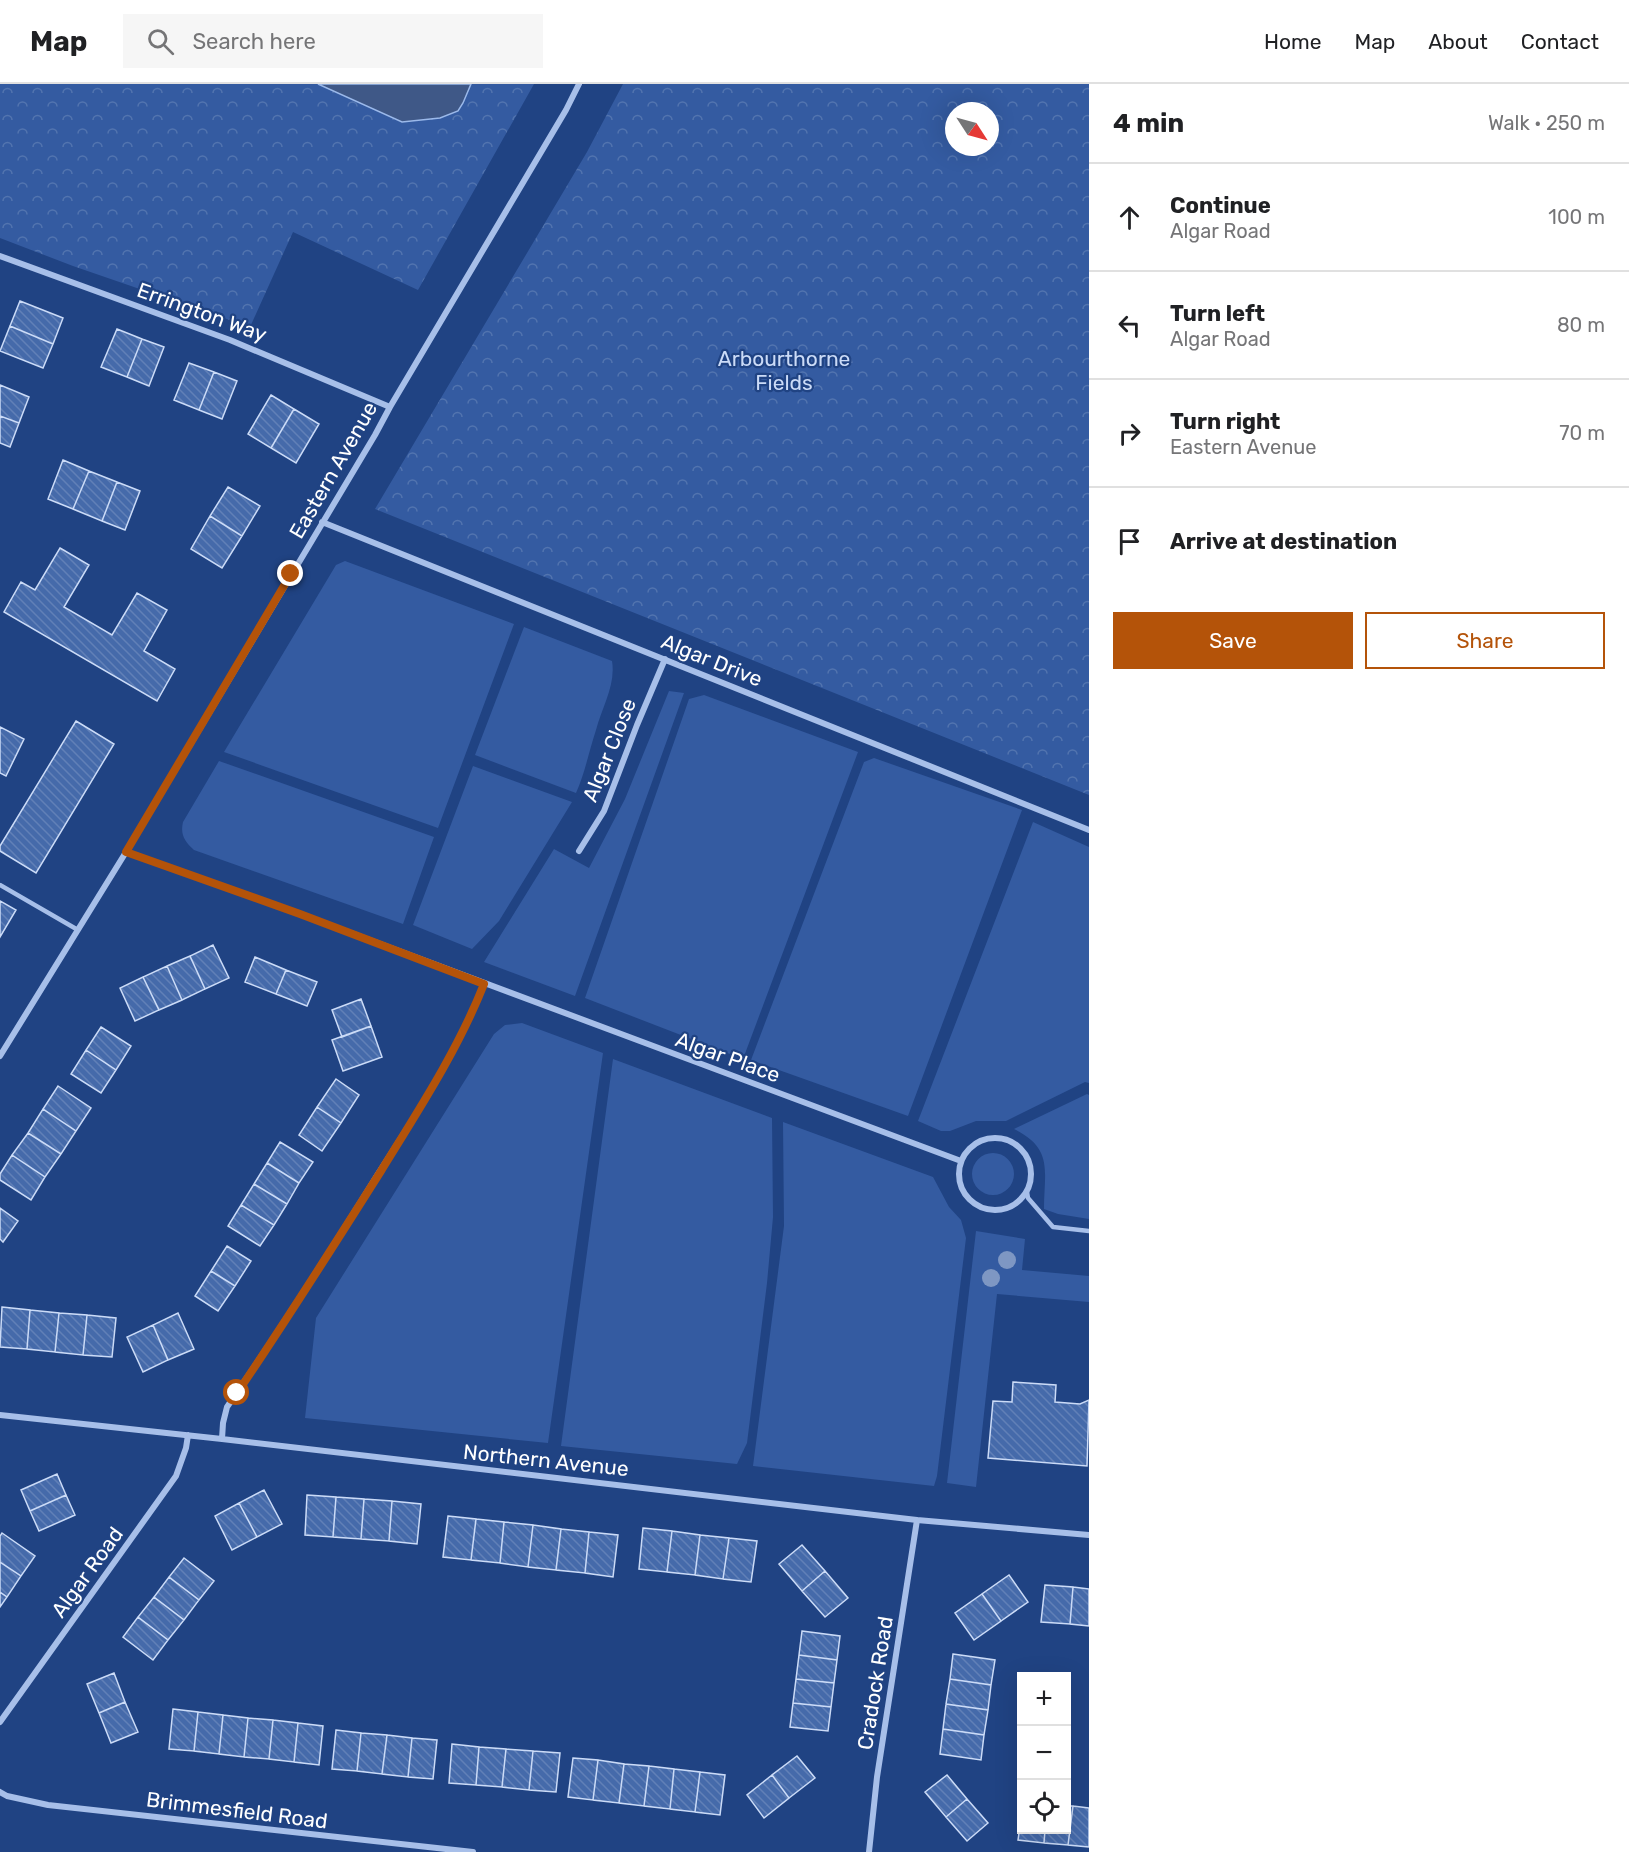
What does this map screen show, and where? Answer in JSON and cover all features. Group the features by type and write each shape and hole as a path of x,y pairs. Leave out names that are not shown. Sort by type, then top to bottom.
{"street":[{"name":"Eastern Avenue","path":"0,1056 126,852 375,435 566,110 579,84"},
{"name":"Errington Way","path":"0,256 230,339 390,406"},
{"name":"Algar Drive","path":"322,522 1089,830"},
{"name":"Algar Close","path":"579,851 604,811 665,659"},
{"path":"126,852 300,914 484,984 472,1013 417,1112 293,1311 228,1407 223,1423 222,1439"},
{"name":"Algar Place","path":"484,984 961,1161"},
{"path":"992,1138 1008,1140 1023,1150 1027,1158 1031,1175 1027,1192 1008,1208 990,1210 975,1204 967,1198 959,1180 961,1161 973,1145 982,1140 992,1138"},
{"name":"Northern Avenue","path":"0,1416 188,1435 917,1520 1089,1535"},
{"name":"Algar Road","path":"0,1722 176,1476 188,1435"},
{"name":"Cradock Road","path":"869,1852 877,1777 917,1520"},
{"name":"Brimmesfield Road","path":"0,1792 7,1796 48,1805 473,1852"}],"lane":[{"path":"0,885 78,930"},
{"path":"1027,1192 1028,1198 1053,1227 1089,1231"}],"green space":[{"path":"0,84 534,84 418,290 293,232 250,327 73,266 0,238"},
{"name":"Arbourthorne Fields","path":"623,84 1089,84 1089,795 375,509 587,152"},
{"path":"345,561 514,624 438,828 224,752 336,565"},
{"path":"524,627 612,661 610,687 576,793 475,755"},
{"path":"669,691 684,693 575,996 484,962 554,849 589,868 625,799"},
{"path":"704,695 858,752 743,1059 585,998 689,699"},
{"path":"874,758 1022,810 908,1116 751,1060 864,762"},
{"path":"219,761 434,837 403,924 194,850 184,838 183,822"},
{"path":"473,766 572,802 499,921 472,949 413,925"},
{"path":"1033,822 1089,847 1089,1083 1085,1082 1006,1121 976,1121 950,1131 941,1131 918,1121"},
{"path":"522,1023 603,1053 548,1443 305,1418 316,1318 494,1034 505,1025"},
{"path":"613,1059 772,1118 773,1217 767,1283 747,1443 737,1464 561,1446"},
{"path":"1089,1095 1089,1219 1058,1214 1044,1209 1045,1172 1041,1153 1027,1137 1014,1129"},
{"path":"783,1122 933,1177 949,1207 961,1220 966,1238 934,1486 753,1466 784,1226"},
{"path":"993,1153 1008,1159 1014,1174 1008,1189 993,1195 978,1189 972,1174 978,1159"},
{"path":"976,1231 1025,1239 1022,1270 1089,1276 1089,1302 997,1294 976,1487 947,1483"}],"shaded area":[{"path":"318,84 471,84 458,111 440,118 402,122"}],"building":[{"path":"20,301 63,318 53,344 10,326"},
{"path":"10,326 53,344 43,368 0,351"},
{"path":"117,329 142,339 127,377 101,367"},
{"path":"142,339 164,347 149,386 127,377"},
{"path":"189,363 214,372 199,410 174,400"},
{"path":"214,372 237,381 222,419 199,410"},
{"path":"0,385 29,397 19,423 0,416"},
{"path":"271,395 294,409 271,448 248,434"},
{"path":"294,409 319,424 296,463 271,448"},
{"path":"0,416 19,423 10,447 0,443"},
{"path":"63,460 89,471 73,509 48,499"},
{"path":"89,471 117,482 102,521 73,509"},
{"path":"117,482 140,491 125,530 102,521"},
{"path":"228,487 260,506 242,536 210,516"},
{"path":"210,516 242,536 222,568 191,549"},
{"path":"60,548 89,565 64,607 112,635 137,593 167,610 144,651 175,669 157,701 4,612 21,582 35,590"},
{"path":"76,721 114,744 36,873 0,851 0,846"},
{"path":"0,727 24,739 6,776 0,773"},
{"path":"0,901 16,910 0,937"},
{"path":"213,945 229,978 205,989 190,956"},
{"path":"190,956 205,989 182,1000 167,966"},
{"path":"255,957 286,970 276,994 245,982"},
{"path":"167,966 182,1000 159,1010 143,977"},
{"path":"286,970 317,982 307,1006 276,994"},
{"path":"143,977 159,1010 135,1021 120,988"},
{"path":"361,999 371,1026 342,1037 332,1010"},
{"path":"371,1026 382,1057 343,1071 332,1040"},
{"path":"101,1027 131,1046 116,1070 86,1050"},
{"path":"86,1050 116,1070 101,1093 71,1074"},
{"path":"336,1079 359,1095 341,1123 317,1107"},
{"path":"58,1086 91,1108 76,1131 43,1109"},
{"path":"317,1107 341,1123 322,1151 299,1135"},
{"path":"43,1109 76,1131 61,1154 28,1133"},
{"path":"28,1133 61,1154 45,1177 12,1155"},
{"path":"280,1142 313,1162 299,1183 267,1163"},
{"path":"12,1155 45,1177 31,1200 0,1180 0,1174"},
{"path":"267,1163 299,1183 287,1204 254,1184"},
{"path":"254,1184 287,1204 274,1225 241,1205"},
{"path":"241,1205 274,1225 260,1246 228,1226"},
{"path":"0,1208 18,1221 3,1242 0,1239"},
{"path":"227,1246 251,1261 235,1286 211,1271"},
{"path":"211,1271 235,1286 218,1311 195,1296"},
{"path":"2,1307 30,1310 27,1349 0,1347"},
{"path":"30,1310 59,1313 55,1352 27,1349"},
{"path":"59,1313 87,1315 83,1355 55,1352"},
{"path":"178,1313 194,1349 168,1360 153,1325"},
{"path":"87,1315 116,1318 112,1357 83,1355"},
{"path":"153,1325 168,1360 143,1372 127,1337"},
{"path":"1013,1382 1056,1385 1055,1402 1080,1404 1089,1400 1087,1466 988,1458 993,1401 1012,1402"},
{"path":"57,1474 66,1495 30,1511 21,1490"},
{"path":"264,1490 282,1524 257,1537 239,1503"},
{"path":"66,1495 75,1515 39,1531 30,1511"},
{"path":"307,1495 336,1497 333,1537 305,1535"},
{"path":"336,1497 364,1499 361,1539 333,1537"},
{"path":"364,1499 392,1501 389,1541 361,1539"},
{"path":"392,1501 421,1504 417,1544 389,1541"},
{"path":"239,1503 257,1537 232,1550 215,1516"},
{"path":"448,1516 476,1519 471,1560 443,1557"},
{"path":"476,1519 504,1522 500,1563 471,1560"},
{"path":"504,1522 533,1525 528,1567 500,1563"},
{"path":"533,1525 561,1529 556,1570 528,1567"},
{"path":"643,1528 672,1531 667,1572 639,1569"},
{"path":"561,1529 589,1532 585,1573 556,1570"},
{"path":"672,1531 700,1535 695,1575 667,1572"},
{"path":"589,1532 618,1535 613,1577 585,1573"},
{"path":"2,1533 35,1556 21,1576 0,1562"},
{"path":"700,1535 729,1538 723,1579 695,1575"},
{"path":"729,1538 757,1541 751,1582 723,1579"},
{"path":"802,1545 825,1571 802,1591 779,1564"},
{"path":"184,1558 214,1581 199,1600 169,1577"},
{"path":"0,1562 21,1576 7,1597 0,1592"},
{"path":"825,1571 848,1598 825,1617 802,1591"},
{"path":"1009,1575 1028,1602 1001,1621 982,1594"},
{"path":"169,1577 199,1600 184,1620 154,1597"},
{"path":"1045,1585 1073,1587 1070,1624 1041,1622"},
{"path":"1073,1587 1089,1589 1089,1626 1070,1624"},
{"path":"0,1592 7,1597 0,1607"},
{"path":"982,1594 1001,1621 974,1640 955,1613"},
{"path":"154,1597 184,1620 168,1640 138,1617"},
{"path":"138,1617 168,1640 153,1660 123,1637"},
{"path":"802,1631 840,1636 837,1660 799,1655"},
{"path":"953,1654 995,1660 991,1685 950,1679"},
{"path":"799,1655 837,1660 834,1683 796,1679"},
{"path":"114,1673 125,1702 99,1713 87,1684"},
{"path":"796,1679 834,1683 831,1707 793,1703"},
{"path":"950,1679 991,1685 988,1710 946,1704"},
{"path":"125,1702 138,1732 111,1743 99,1713"},
{"path":"793,1703 831,1707 828,1731 790,1727"},
{"path":"946,1704 988,1710 984,1735 943,1729"},
{"path":"173,1709 198,1712 194,1751 169,1749"},
{"path":"198,1712 223,1715 219,1754 194,1751"},
{"path":"223,1715 248,1718 244,1757 219,1754"},
{"path":"248,1718 273,1720 269,1759 244,1757"},
{"path":"273,1720 298,1723 294,1762 269,1759"},
{"path":"298,1723 323,1726 319,1765 294,1762"},
{"path":"943,1729 984,1735 981,1760 940,1754"},
{"path":"336,1730 361,1733 357,1771 332,1769"},
{"path":"361,1733 387,1735 382,1774 357,1771"},
{"path":"387,1735 412,1738 408,1777 382,1774"},
{"path":"412,1738 437,1740 433,1779 408,1777"},
{"path":"452,1744 479,1747 476,1785 449,1783"},
{"path":"479,1747 506,1749 502,1787 476,1785"},
{"path":"506,1749 533,1751 529,1790 502,1787"},
{"path":"533,1751 560,1753 556,1792 529,1790"},
{"path":"797,1756 815,1778 789,1798 772,1775"},
{"path":"573,1758 598,1760 593,1800 568,1797"},
{"path":"598,1760 624,1764 619,1803 593,1800"},
{"path":"624,1764 649,1766 644,1806 619,1803"},
{"path":"649,1766 674,1769 670,1809 644,1806"},
{"path":"674,1769 700,1772 695,1812 670,1809"},
{"path":"700,1772 725,1775 720,1815 695,1812"},
{"path":"772,1775 789,1798 764,1818 747,1795"},
{"path":"947,1775 967,1799 946,1817 925,1792"},
{"path":"967,1799 988,1823 967,1841 946,1817"},
{"path":"1073,1806 1089,1808 1089,1847 1068,1845"},
{"path":"1019,1834 1045,1834 1044,1843 1018,1840"},
{"path":"1045,1834 1069,1834 1068,1845 1044,1843"}],"route":[{"path":"237,1393 293,1311 417,1112 472,1013 484,984 300,914 126,852 291,574"}]}
